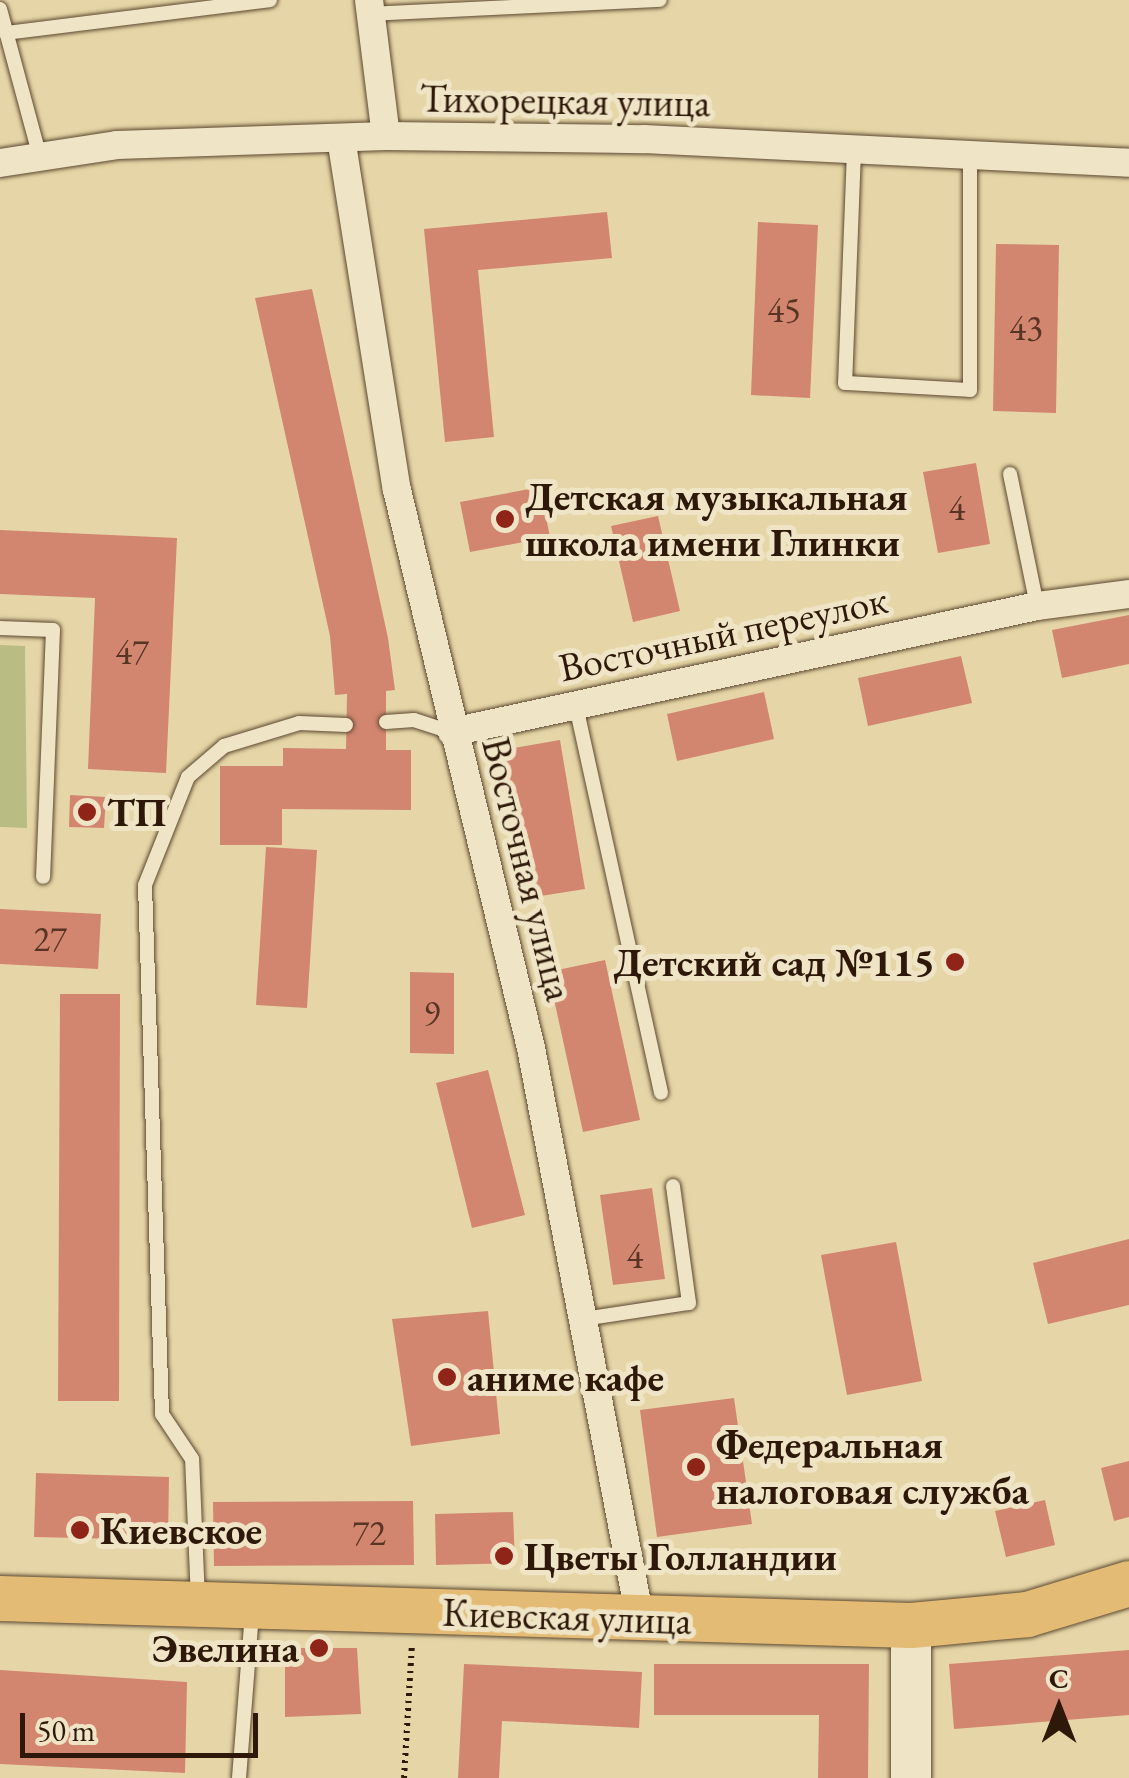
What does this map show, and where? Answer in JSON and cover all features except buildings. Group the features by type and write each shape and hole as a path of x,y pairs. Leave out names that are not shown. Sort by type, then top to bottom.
{"main road":[{"name":"Киевская улица","path":"0,1598 911,1625 1027,1614 1129,1583"}],"street":[{"path":"370,7 386,136"},
{"name":"Тихорецкая улица","path":"0,163 116,145 386,136 970,151 1129,163"},
{"name":"Восточная улица","path":"340,138 397,490 452,732 531,1048 640,1619"},
{"name":"Восточный переулок","path":"452,732 1037,606 1129,594"},
{"path":"911,1625 911,1778"}],"lane":[{"path":"6,32 270,0"},
{"path":"370,7 660,0"},
{"path":"0,8 40,158"},
{"path":"854,150 845,383 970,390 970,151"},
{"path":"1010,474 1037,606"},
{"path":"0,628 54,630 43,877"},
{"path":"576,706 661,1093"},
{"path":"386,722 414,720 452,732"},
{"path":"198,1606 192,1459 162,1414 145,885 188,777 224,746 299,723 346,725"},
{"path":"583,1318 689,1303 673,1186"},
{"path":"239,1778 252,1608"}],"path":[{"path":"404,1778 414,1612"}],"green space":[{"path":"0,645 25,646 27,828 0,827"}],"place":[{"name":"Детская музыкальная школа имени Глинки","path":"505,519"},
{"name":"ТП","path":"87,812"},
{"name":"Детский сад №115","path":"955,962"},
{"name":"аниме кафе","path":"447,1377"},
{"name":"Федеральная налоговая служба","path":"696,1467"},
{"name":"Киевское","path":"80,1530"},
{"name":"Цветы Голландии","path":"504,1556"},
{"name":"Эвелина","path":"319,1648"}]}
